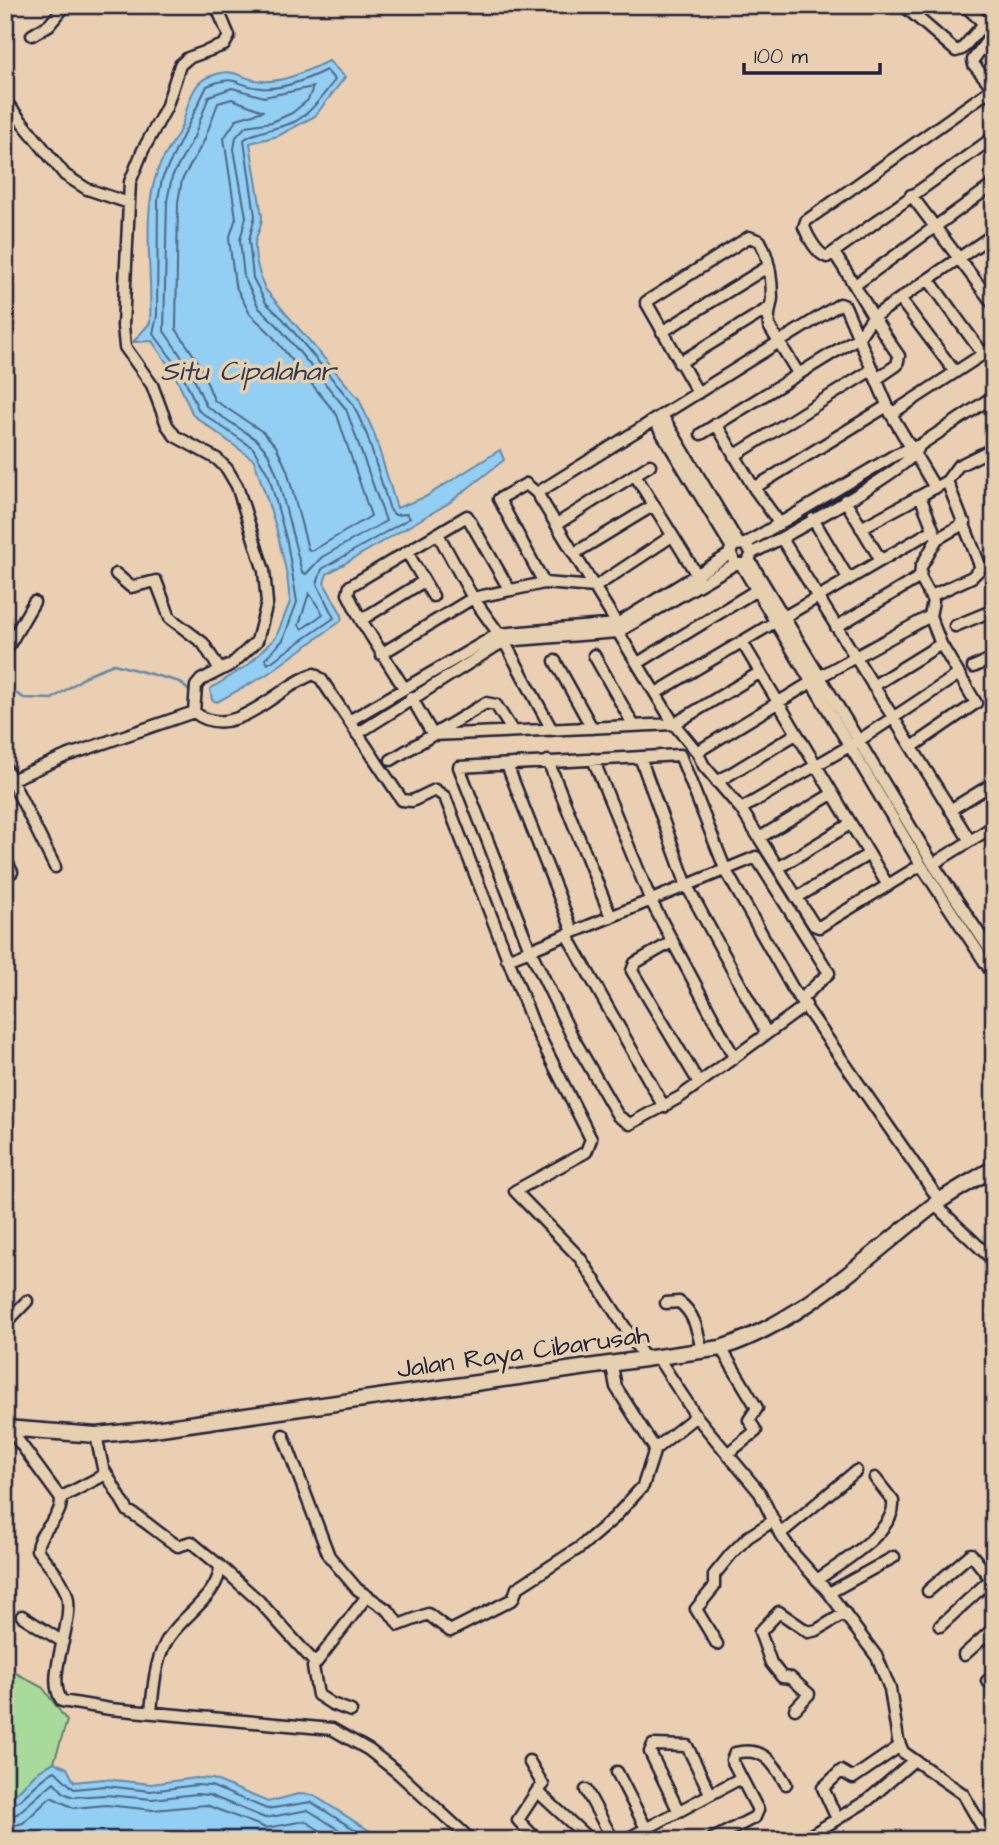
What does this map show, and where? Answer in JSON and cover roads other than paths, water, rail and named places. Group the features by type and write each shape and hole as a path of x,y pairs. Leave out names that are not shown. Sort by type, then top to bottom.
{"main road":[{"name":"Jalan Raya Cibarusah","path":"7,1428 96,1435 612,1366 721,1348 772,1329 854,1270 937,1203 994,1168"}],"street":[{"path":"32,35 49,24 66,5"},
{"path":"194,712 197,687 201,680 247,653 261,632 267,603 264,571 237,486 217,459 175,436 167,425 152,385 125,347 123,326 130,182 143,150 166,108 180,65 188,58 224,45 229,36 216,5"},
{"path":"903,5 956,51 962,49 994,12"},
{"path":"964,5 994,32 973,60 993,89 806,221 804,227 807,234 821,255 827,257 994,137"},
{"path":"5,106 10,107 39,146 76,184 130,203"},
{"path":"855,285 994,184"},
{"path":"911,195 960,257 994,306"},
{"path":"701,434 859,337 872,318 994,234"},
{"path":"698,393 648,307 648,298 749,237 760,241 769,266 772,300 769,326 798,373"},
{"path":"734,456 900,361 834,253"},
{"path":"662,332 769,266"},
{"path":"929,280 983,354"},
{"path":"900,299 954,372"},
{"path":"537,493 840,304 845,306 889,410 915,449 935,488"},
{"path":"679,363 769,308"},
{"path":"754,488 994,347"},
{"path":"618,628 697,575 782,538 845,500 915,449 994,397"},
{"path":"658,418 853,743 921,865 994,978 994,990"},
{"path":"716,425 754,488 780,524"},
{"path":"349,721 404,688 501,637 618,628 741,554 780,524 915,449"},
{"path":"861,528 947,481 958,466 992,450"},
{"path":"556,524 650,465"},
{"path":"635,475 697,575"},
{"path":"931,596 972,577 981,568 947,481"},
{"path":"544,583 499,499 526,484 537,493 575,553 674,724 717,782 741,809 814,925 819,926 921,865"},
{"path":"912,747 975,706 976,700 941,644 930,616 933,607 931,596 920,577 921,567 935,535 920,496"},
{"path":"845,500 880,559"},
{"path":"575,553 654,505"},
{"path":"404,688 361,620 348,594 350,586 468,516 509,589"},
{"path":"813,519 848,578"},
{"path":"656,693 880,559 965,523"},
{"path":"438,534 473,598 501,637 552,730"},
{"path":"381,654 473,598 544,583 595,587 672,536"},
{"path":"782,538 970,841"},
{"path":"407,552 433,596"},
{"path":"741,554 755,591 779,619"},
{"path":"116,574 131,587 156,581 170,618 203,643 220,670"},
{"path":"836,626 920,577"},
{"path":"361,620 424,581"},
{"path":"638,663 755,591"},
{"path":"5,652 34,602"},
{"path":"954,626 994,610"},
{"path":"697,752 853,656 930,616"},
{"path":"357,734 501,637"},
{"path":"742,642 887,884"},
{"path":"873,685 941,644"},
{"path":"594,655 634,726"},
{"path":"973,667 994,658"},
{"path":"555,662 592,728"},
{"path":"433,735 674,724 759,673"},
{"path":"194,712 212,723 223,723 254,710 314,674 321,679 402,800 412,801 435,790 445,797 534,1026 591,1139 586,1152 515,1191 580,1258 652,1359 760,1493 780,1534 845,1613 884,1671 900,1746 913,1761 963,1794 990,1840"},
{"path":"741,809 853,743 959,674"},
{"path":"411,697 433,735"},
{"path":"391,760 486,703 496,705 512,730"},
{"path":"11,780 66,756 194,712"},
{"path":"717,782 796,734"},
{"path":"853,743 994,956"},
{"path":"508,959 530,950 570,934 611,916 726,871 755,857 759,858 829,973 804,1002 664,1107 629,1124 618,1116 572,1036 530,950 459,767 680,755 726,871 804,1002 937,1203 994,1261"},
{"path":"640,757 687,886 766,1032"},
{"path":"593,759 650,901 670,943 734,1057"},
{"path":"548,761 611,916"},
{"path":"508,765 570,934 664,1107"},
{"path":"5,767 55,867"},
{"path":"950,810 994,783"},
{"path":"758,838 832,794"},
{"path":"778,868 850,824"},
{"path":"933,864 994,826"},
{"path":"796,898 869,854"},
{"path":"5,858 12,872"},
{"path":"670,943 635,963 632,971 699,1083"},
{"path":"5,1324 27,1301"},
{"path":"666,1303 679,1302 685,1306 692,1316 702,1351"},
{"path":"721,1348 757,1408 749,1420 756,1431 727,1454"},
{"path":"612,1366 616,1387 655,1449"},
{"path":"283,1435 327,1552 357,1589 389,1611 399,1625 428,1614 450,1631 514,1598 517,1588 579,1548 614,1518 643,1486 655,1449 696,1416"},
{"path":"7,1428 60,1498 61,1506 40,1538 37,1550 66,1593 63,1642 55,1687 62,1701 332,1728 369,1750 397,1772 471,1840"},
{"path":"96,1435 106,1474 128,1511 141,1516 152,1530 178,1546 191,1542 259,1601 315,1663"},
{"path":"780,1534 856,1471"},
{"path":"60,1498 106,1474"},
{"path":"817,1580 887,1524 894,1505 875,1478"},
{"path":"717,1644 696,1609 714,1587 714,1575 738,1546 773,1521"},
{"path":"928,1591 971,1554 992,1581 940,1626"},
{"path":"829,1593 894,1556"},
{"path":"151,1712 164,1644 209,1590 217,1578 220,1566"},
{"path":"351,1710 317,1695 314,1690 315,1663 367,1596"},
{"path":"795,1709 809,1694 791,1678 782,1677 771,1663 760,1632 779,1612 808,1632 817,1630 845,1613"},
{"path":"22,1616 63,1642"},
{"path":"964,1655 994,1628"},
{"path":"678,1810 650,1752 653,1745 687,1746 710,1793"},
{"path":"837,1819 823,1788 826,1782 841,1772 853,1778 900,1746"},
{"path":"711,1840 755,1817 758,1810 732,1760 735,1753 758,1752 771,1759 786,1784"},
{"path":"529,1760 543,1785 518,1819 519,1824 537,1840"},
{"path":"803,1840 868,1800 913,1761"},
{"path":"617,1772 652,1840"},
{"path":"625,1840 741,1778"},
{"path":"586,1790 613,1840"},
{"path":"537,1791 590,1840"}],"water":[{"name":"Situ Cipalahar","path":"329,61 345,77 315,116 278,136 250,143 262,216 255,250 265,289 359,399 374,433 397,508 425,497 500,450 504,460 449,503 327,574 324,583 342,615 341,621 266,675 217,702 212,700 210,689 248,665 276,637 290,602 287,575 276,527 254,460 193,415 175,375 152,341 133,342 150,323 149,228 152,190 159,166 182,125 190,98 201,81 225,72 254,80 280,80"},
{"path":"54,1762 67,1768 74,1782 104,1779 151,1784 196,1778 213,1779 268,1802 298,1794 313,1795 384,1840 5,1840 5,1805 35,1774"}],"waterway":[{"path":"5,687 24,698 52,699 91,673 114,664 180,682 190,692"}]}
